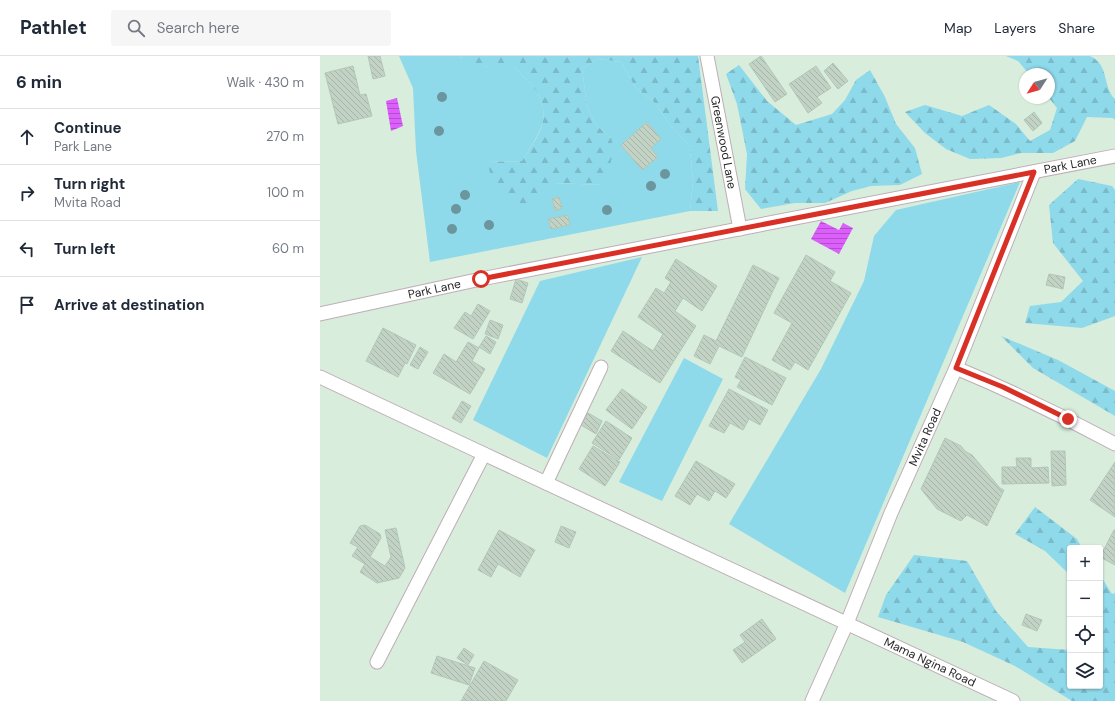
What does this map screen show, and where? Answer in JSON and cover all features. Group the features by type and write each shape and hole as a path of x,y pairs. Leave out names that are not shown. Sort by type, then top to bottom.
{"street":[{"name":"Greenwood Lane","path":"707,56 740,229"},
{"name":"Park Lane","path":"320,314 481,279 1115,156"},
{"name":"Mvita Road","path":"812,701 847,623 891,513 956,368 1034,172"},
{"path":"546,483 601,366"},
{"path":"956,368 1003,387 1115,444"},
{"name":"Mama Ngina Road","path":"320,377 1012,701"},
{"path":"377,662 484,454"}],"green space":[{"path":"399,56 463,56 459,59 489,67 514,67 532,86 541,100 544,116 542,125 522,161 488,162 552,183 605,185 611,138 596,125 587,106 582,68 599,59 621,62 635,87 654,102 672,127 690,147 693,182 690,211 430,262 416,151 413,88"},
{"path":"463,56 698,56 718,211 690,211 693,182 690,147 672,127 654,102 635,87 621,62 599,59 582,68 587,106 596,125 611,138 614,149 605,185 552,183 523,211 493,190 488,162 522,161 541,129 544,116 541,100 532,86 514,67 489,67 458,60"},
{"path":"1006,56 1090,56 1101,65 1108,88 1115,99 1115,120 1113,118 1087,117 1075,141 1053,153 1021,153 1001,158 970,159 946,149 925,133 905,112 925,105 962,116 989,105 1016,124 1030,141 1050,130 1057,108 1054,104 1055,68 1024,68 1018,61"},
{"path":"739,65 767,101 796,125 832,114 845,100 856,80 870,70 885,97 896,124 915,148 922,174 900,185 871,186 852,191 825,203 795,203 761,209 745,189 747,154 737,104 726,74"},
{"path":"1078,179 1112,186 1115,190 1115,316 1082,328 1025,323 1030,306 1061,302 1083,281 1053,243 1049,205"},
{"path":"1020,182 845,593 729,524 821,369 864,281 874,236 896,210"},
{"path":"642,257 547,458 473,420 540,281"},
{"path":"1001,336 1058,360 1115,391 1115,416 1033,368"},
{"path":"684,358 723,379 662,501 619,482"},
{"path":"1035,507 1077,539 1080,545 1067,545 1067,572 1045,551 1015,534"},
{"path":"914,555 967,561 996,611 1028,647 1067,650 1067,689 1103,689 1103,580 1112,594 1115,593 1115,701 1072,701 1015,666 963,642 878,617 886,595"}],"shaded area":[{"path":"397,98 403,126 391,131 386,101"},
{"path":"821,221 839,230 843,223 853,228 839,254 811,239"}],"building":[{"path":"368,56 380,56 385,76 373,79"},
{"path":"761,56 787,94 775,102 749,64"},
{"path":"833,63 848,81 838,89 824,71"},
{"path":"353,66 360,95 366,94 372,116 338,124 325,73"},
{"path":"816,66 831,88 817,97 822,103 808,113 789,84"},
{"path":"1034,112 1042,123 1033,131 1024,120"},
{"path":"647,122 661,139 651,148 658,157 642,170 621,145"},
{"path":"559,197 562,208 555,211 552,199"},
{"path":"568,215 570,225 551,229 548,219"},
{"path":"806,255 835,272 830,281 851,293 808,370 795,362 790,370 772,360 792,323 774,313"},
{"path":"676,259 717,286 702,311 683,298 675,311 696,326 660,383 611,351 623,331 653,351 663,334 638,317 656,288 664,293 671,282 665,278"},
{"path":"753,265 779,278 742,357 719,346 710,364 694,356 704,335 716,341"},
{"path":"1049,274 1065,277 1063,289 1046,285"},
{"path":"516,279 528,283 522,303 510,299"},
{"path":"478,304 490,311 473,339 454,328 465,312 471,316"},
{"path":"490,320 503,325 498,339 485,334"},
{"path":"383,328 416,345 407,364 405,363 398,377 366,361"},
{"path":"486,336 496,342 490,354 479,347"},
{"path":"468,342 479,348 472,361 485,369 470,394 433,373 444,354 456,362"},
{"path":"420,347 428,352 418,369 410,365"},
{"path":"745,357 786,378 772,405 737,387 741,380 735,377"},
{"path":"622,389 647,407 632,429 606,410"},
{"path":"729,389 768,410 760,425 749,419 743,430 730,423 724,433 709,426"},
{"path":"462,401 471,406 461,423 452,418"},
{"path":"588,413 602,421 596,434 581,425"},
{"path":"606,421 632,438 619,460 592,443"},
{"path":"945,438 961,446 965,451 972,455 1000,488 1004,490 987,526 967,515 961,521 937,509 921,489"},
{"path":"593,446 620,462 605,486 579,469"},
{"path":"1051,451 1065,451 1066,485 1052,486"},
{"path":"1016,458 1031,458 1031,468 1048,467 1049,483 1002,484 1002,467 1017,467"},
{"path":"696,461 735,484 726,498 715,491 709,501 697,494 690,505 675,496"},
{"path":"1115,462 1115,517 1090,500"},
{"path":"365,525 380,534 381,538 370,557 385,566 391,557 385,530 396,528 405,568 399,578 377,583 360,572 365,564 352,556 358,547 350,543 360,526"},
{"path":"561,526 576,532 569,548 555,542"},
{"path":"499,530 535,550 520,577 498,564 491,577 478,570"},
{"path":"1115,530 1115,565 1103,559 1103,551"},
{"path":"1026,614 1042,620 1037,631 1022,625"},
{"path":"762,619 776,639 742,663 733,650 745,642 740,635"},
{"path":"464,648 474,655 468,665 457,658"},
{"path":"437,656 475,668 469,685 431,673"},
{"path":"484,661 518,680 506,701 461,701"}],"route":[{"path":"481,279 1034,172 956,368 1003,387 1068,419"}]}
